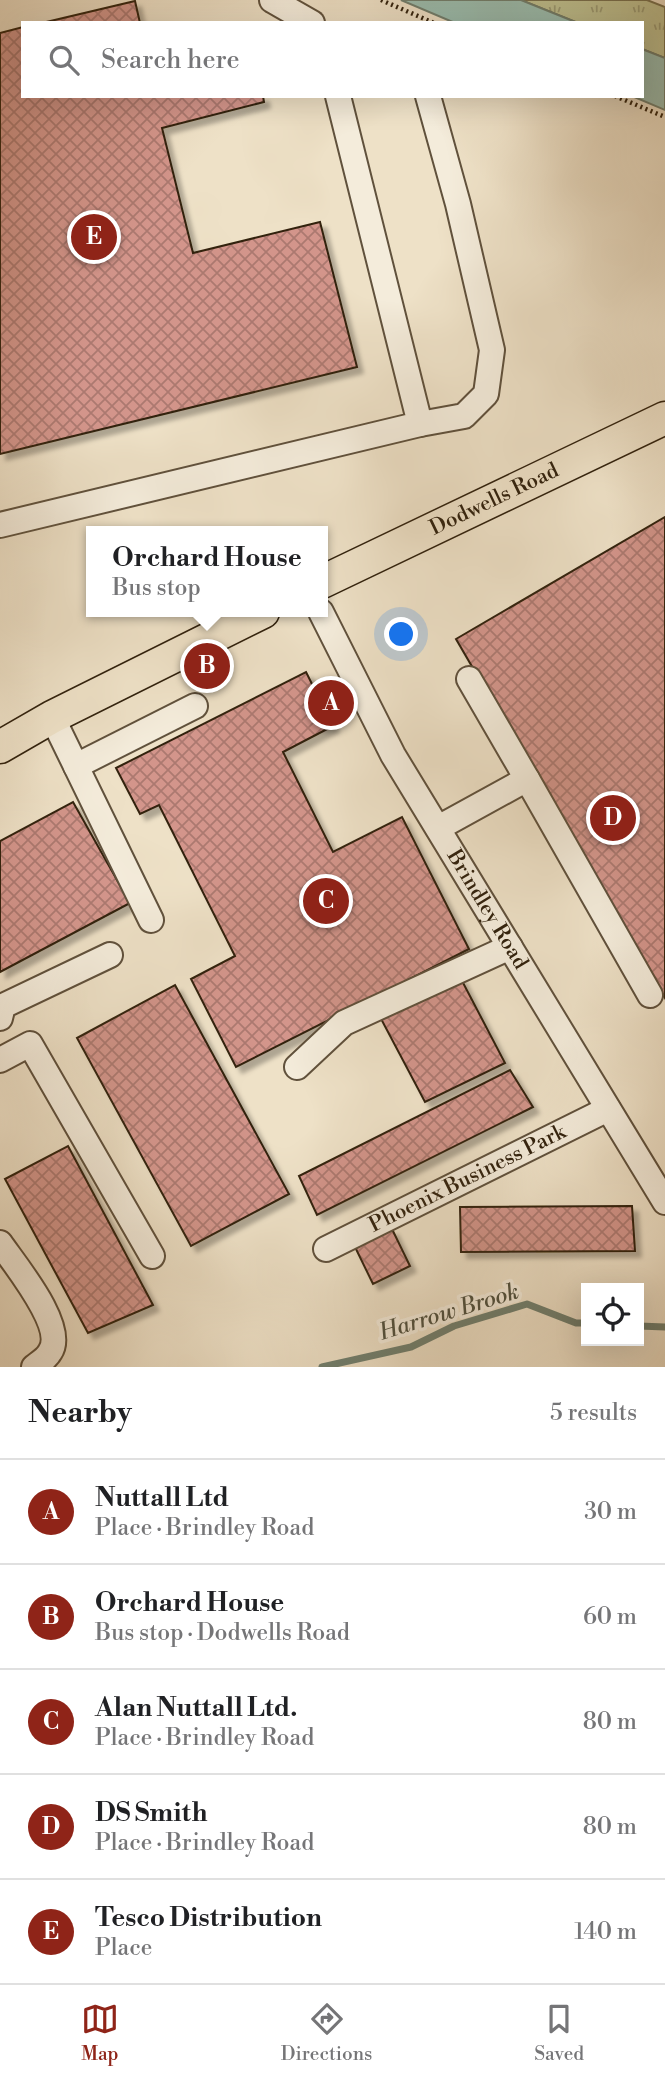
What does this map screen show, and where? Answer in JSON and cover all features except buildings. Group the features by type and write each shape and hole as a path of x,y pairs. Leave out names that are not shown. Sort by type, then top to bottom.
{"main road":[{"name":"Dodwells Road","path":"328,581 665,418"},
{"path":"0,747 52,717 254,617"}],"street":[{"path":"272,0 312,21"},
{"path":"338,98 420,424"},
{"path":"0,525 420,424 464,416 486,394 492,351 458,204 429,98"},
{"name":"Brindley Road","path":"324,617 393,755 665,1202"},
{"path":"469,679 650,995"},
{"path":"76,766 195,706"},
{"path":"52,717 151,920"},
{"path":"438,828 527,779"},
{"path":"297,1067 344,1023 510,947"},
{"path":"110,955 3,1006 0,1020 6,1057 30,1044 152,1256"},
{"name":"Phoenix Business Park","path":"326,1249 608,1109"},
{"path":"0,1243 52,1322 54,1339 51,1352 34,1367"}],"path":[{"path":"381,0 429,21"},
{"path":"620,98 665,117"}],"green space":[{"path":"521,0 647,0 665,7 665,58 644,50 644,21 573,21"}],"water":[{"path":"401,0 521,0 573,21 450,21"},
{"path":"644,50 665,58 665,110 637,98 644,98"}],"waterway":[{"name":"Harrow Brook","path":"322,1367 411,1347 454,1326 527,1304 581,1323"},
{"name":"Harrow Brook","path":"644,1326 665,1327"}],"place":[{"name":"Tesco Distribution","path":"94,237"},
{"name":"Orchard House","path":"207,666"},
{"name":"Nuttall Ltd","path":"331,703"},
{"name":"DS Smith","path":"613,818"},
{"name":"Alan Nuttall Ltd.","path":"326,901"}]}
